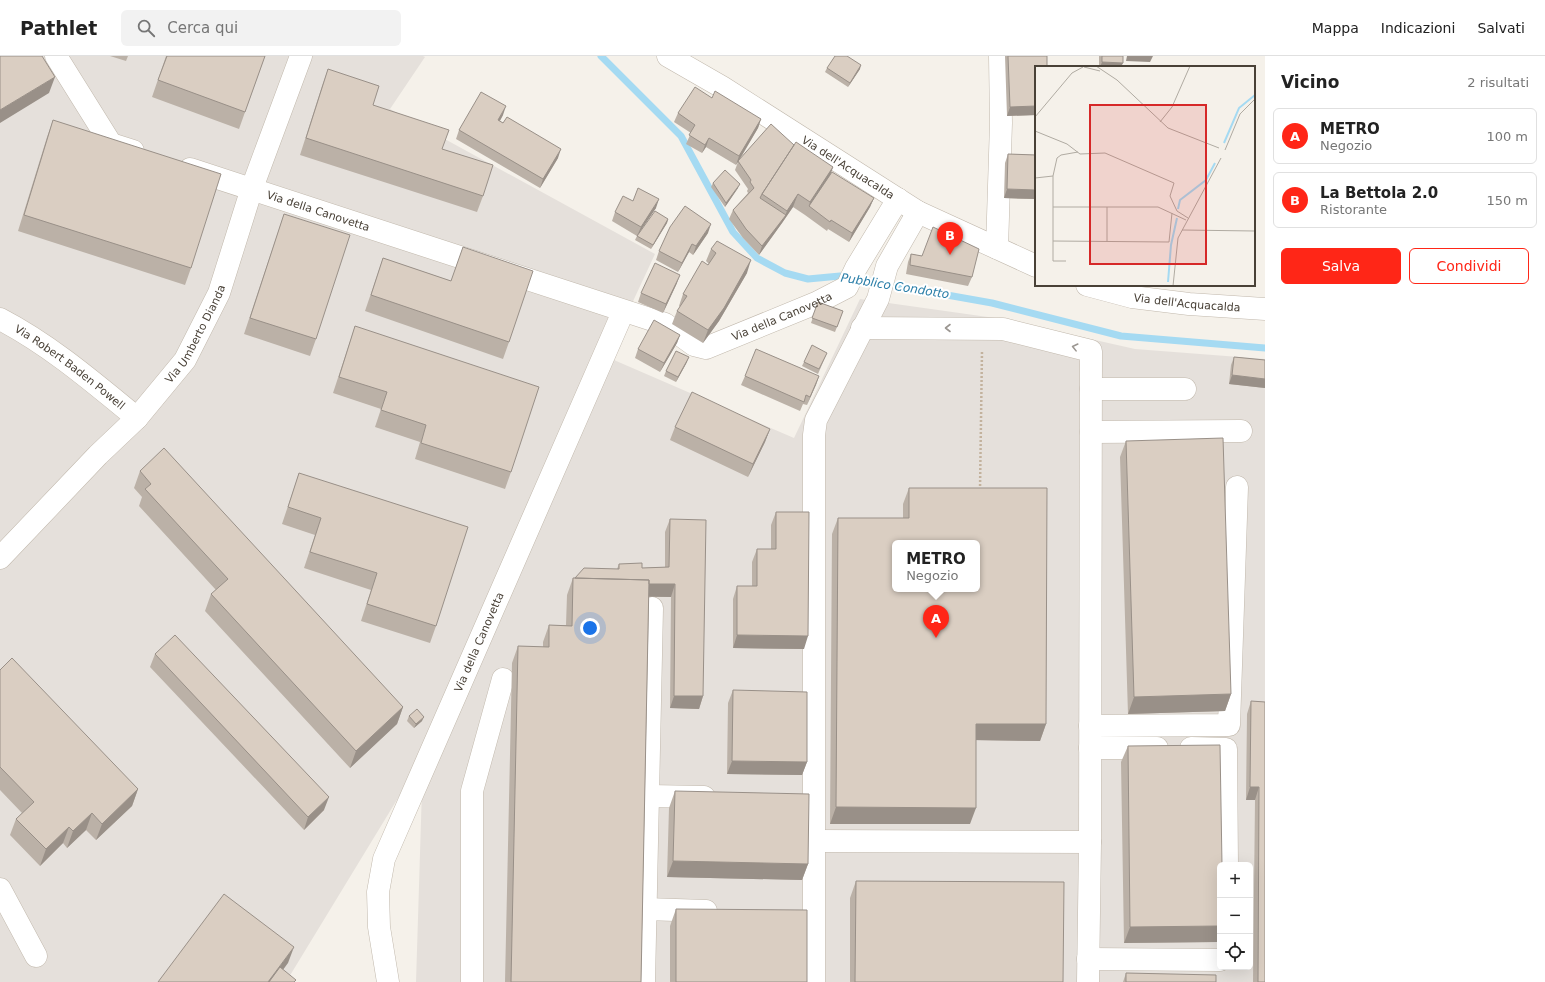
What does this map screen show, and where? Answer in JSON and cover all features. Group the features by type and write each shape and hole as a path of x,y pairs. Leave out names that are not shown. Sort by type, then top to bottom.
{"street":[{"name":"Via della Canovetta","path":"56,56 111,144 252,188 614,307 623,312 665,324 694,345 706,348 816,303 847,287 856,268 898,199"},
{"name":"Via Umberto Dianda","path":"0,558 98,455 137,418 185,360 219,293 252,188 301,56"},
{"name":"Via dell'Acquacalda","path":"668,56 722,86 918,212 1035,266"},
{"path":"997,248 1001,124 1000,56"},
{"path":"814,982 814,434 816,420 878,299 887,266 918,212"},
{"name":"Via dell'Acquacalda","path":"1091,286 1132,297 1189,304 1265,309"},
{"name":"Via della Canovetta","path":"388,982 379,927 378,892 384,860 623,312"},
{"name":"Via Robert Baden Powell","path":"0,319 17,327 75,368 137,418"},
{"path":"862,328 1003,329 1091,351 1090,842 1088,982"},
{"path":"1091,389 1185,389"},
{"path":"1091,432 1241,431"},
{"path":"1090,726 1229,725 1237,487"},
{"path":"644,982 652,608"},
{"path":"472,982 472,791 503,679"},
{"path":"1090,748 1226,749 1227,862"},
{"path":"648,796 728,797"},
{"path":"791,798 815,798"},
{"path":"815,841 1090,842"},
{"path":"0,889 36,956"},
{"path":"645,909 722,911"},
{"path":"792,913 815,914"},
{"path":"1088,959 1217,960"}],"path":[{"path":"980,495 982,328"}],"shaded area":[{"path":"0,56 423,56 425,57 390,109 655,254 607,357 794,438 860,299 1002,319 1135,349 1265,359 1265,982 416,982 423,757 286,982 0,982"}],"building":[{"path":"0,56 42,56 55,77 0,110"},
{"path":"167,56 265,56 245,112 158,80"},
{"path":"835,56 847,56 861,65 850,83 827,68"},
{"path":"1008,56 1047,56 1047,66 1035,66 1035,106 1010,107"},
{"path":"1102,56 1123,56 1123,63 1102,62"},
{"path":"328,69 379,86 373,105 449,130 442,149 493,165 483,196 306,138"},
{"path":"695,87 712,98 715,91 761,119 739,156 709,138 705,145 689,135 695,125 678,113"},
{"path":"481,92 506,106 498,120 503,123 507,117 561,149 543,179 459,130"},
{"path":"53,120 221,174 191,268 24,215"},
{"path":"771,124 794,145 760,198 786,215 762,246 746,229 733,210 754,188 750,182 751,180 738,161"},
{"path":"796,142 833,167 810,202 798,194 787,211 762,194"},
{"path":"1008,154 1035,155 1035,190 1007,189"},
{"path":"725,170 740,184 726,203 713,183"},
{"path":"832,172 874,198 852,233 831,220 830,222 809,206"},
{"path":"638,188 659,199 641,227 615,212 623,196 633,201"},
{"path":"685,206 711,224 696,246 692,244 682,263 659,251 670,227"},
{"path":"655,211 668,219 653,245 637,236"},
{"path":"284,214 350,235 316,339 250,318"},
{"path":"933,227 979,249 972,277 910,265 911,254 922,256"},
{"path":"717,241 751,260 724,308 708,330 677,311 687,296 683,294 702,261 708,265 716,253 711,249"},
{"path":"463,247 533,271 509,342 371,295 383,258 451,281"},
{"path":"655,263 680,275 666,304 641,293"},
{"path":"818,302 843,311 837,327 812,318"},
{"path":"654,320 680,335 664,363 638,349"},
{"path":"355,326 539,387 511,472 421,443 426,425 381,410 387,392 339,377"},
{"path":"812,345 827,353 819,369 804,362"},
{"path":"756,349 819,376 810,397 806,395 804,402 745,376"},
{"path":"676,351 689,357 678,377 666,371"},
{"path":"1234,357 1265,360 1265,379 1232,375"},
{"path":"692,392 770,429 753,464 675,427"},
{"path":"1223,438 1231,694 1134,697 1126,441"},
{"path":"164,448 403,707 356,751 211,594 228,579 145,489 151,484 140,471"},
{"path":"299,473 468,527 436,626 367,604 377,573 310,552 321,518 288,507"},
{"path":"909,488 1047,488 1046,724 976,724 976,808 836,807 838,518 909,518"},
{"path":"776,512 809,512 808,636 737,635 737,586 757,586 757,549 776,549"},
{"path":"670,519 706,520 703,696 674,696 675,584 649,584 649,580 575,578 584,568 619,569 619,564 642,563 642,568 669,567"},
{"path":"573,578 649,580 641,982 511,982 518,646 549,647 549,625 572,626"},
{"path":"175,635 329,797 308,817 155,654"},
{"path":"12,658 138,789 102,824 92,813 73,831 69,827 46,849 16,819 34,802 0,767 0,670"},
{"path":"733,690 807,692 807,762 732,761"},
{"path":"1251,701 1265,702 1265,982 1258,982 1259,787 1250,787"},
{"path":"417,709 424,717 416,724 409,716"},
{"path":"1220,745 1222,862 1217,862 1217,926 1130,927 1128,746"},
{"path":"675,791 809,794 808,864 673,861"},
{"path":"856,881 1064,882 1063,982 855,982"},
{"path":"224,894 294,947 268,982 158,982"},
{"path":"676,909 807,910 807,982 676,982"},
{"path":"280,967 296,980 294,982 269,982"},
{"path":"1126,973 1216,975 1216,982 1126,982"}],"waterway":[{"name":"Pubblico Condotto","path":"601,56 681,136 733,232 757,258 785,273 808,279 840,276 992,303 1121,336 1265,348"}],"place":[{"name":"La Bettola 2.0","path":"950,255"},
{"name":"METRO","path":"936,638"}]}
